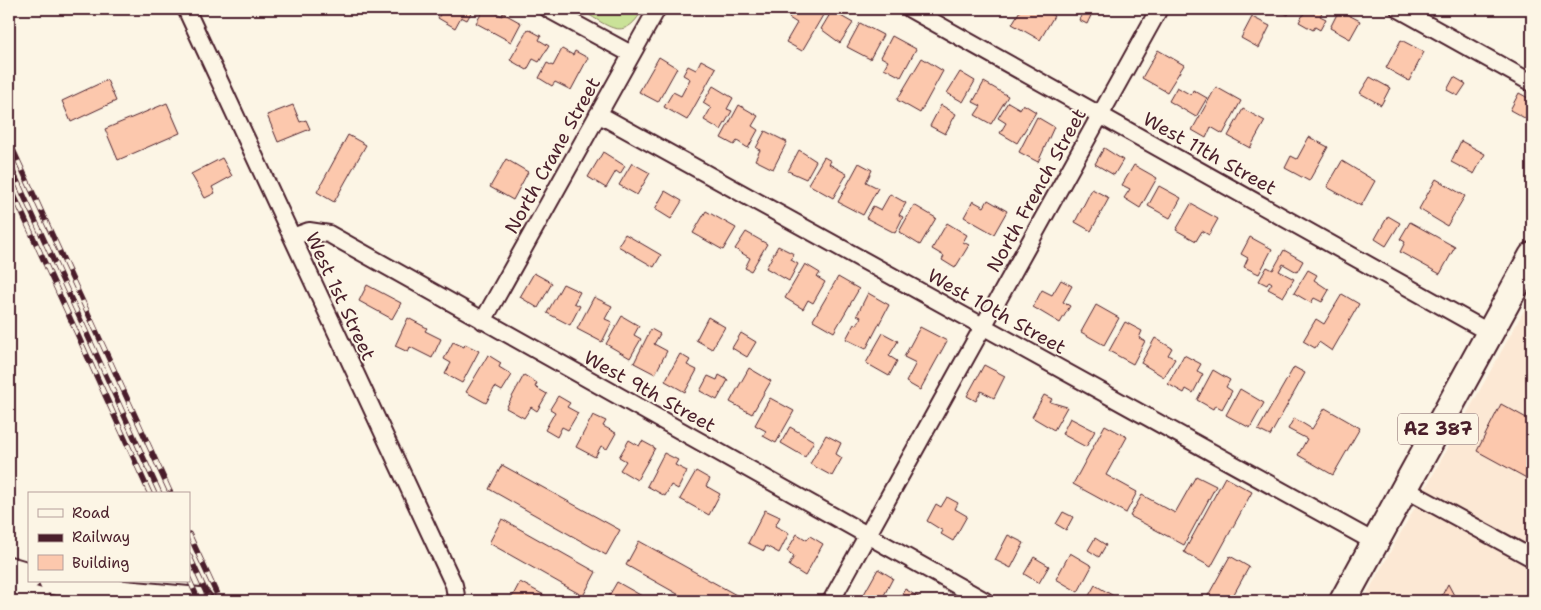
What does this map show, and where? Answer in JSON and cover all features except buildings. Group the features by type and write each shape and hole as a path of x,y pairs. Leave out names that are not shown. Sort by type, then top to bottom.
{"main road":[{"name":"AZ 387","path":"1343,601 1490,333 1529,269"},
{"path":"9,570 28,576"},
{"path":"58,582 124,594 199,601"},
{"path":"9,593 37,601"}],"street":[{"name":"West 1st Street","path":"186,9 454,585 457,601"},
{"path":"548,9 632,54"},
{"name":"North Crane Street","path":"483,321 657,9"},
{"name":"West 11th Street","path":"910,9 1490,333"},
{"name":"North French Street","path":"831,601 1159,9"},
{"path":"1399,9 1532,83"},
{"name":"West 10th Street","path":"598,114 1376,543"},
{"name":"West 9th Street","path":"292,237 309,231 329,234 985,601"},
{"path":"1405,489 1532,558"}],"shaded area":[{"path":"1532,296 1532,601 1363,601"}],"green space":[{"path":"579,9 643,9 636,20 621,29 606,25"}],"railway":[{"path":"9,141 170,492"},
{"path":"9,163 159,492"},
{"path":"9,184 149,492"},
{"path":"190,536 220,601"},
{"path":"190,557 210,601"},
{"path":"190,581 199,601"}]}
